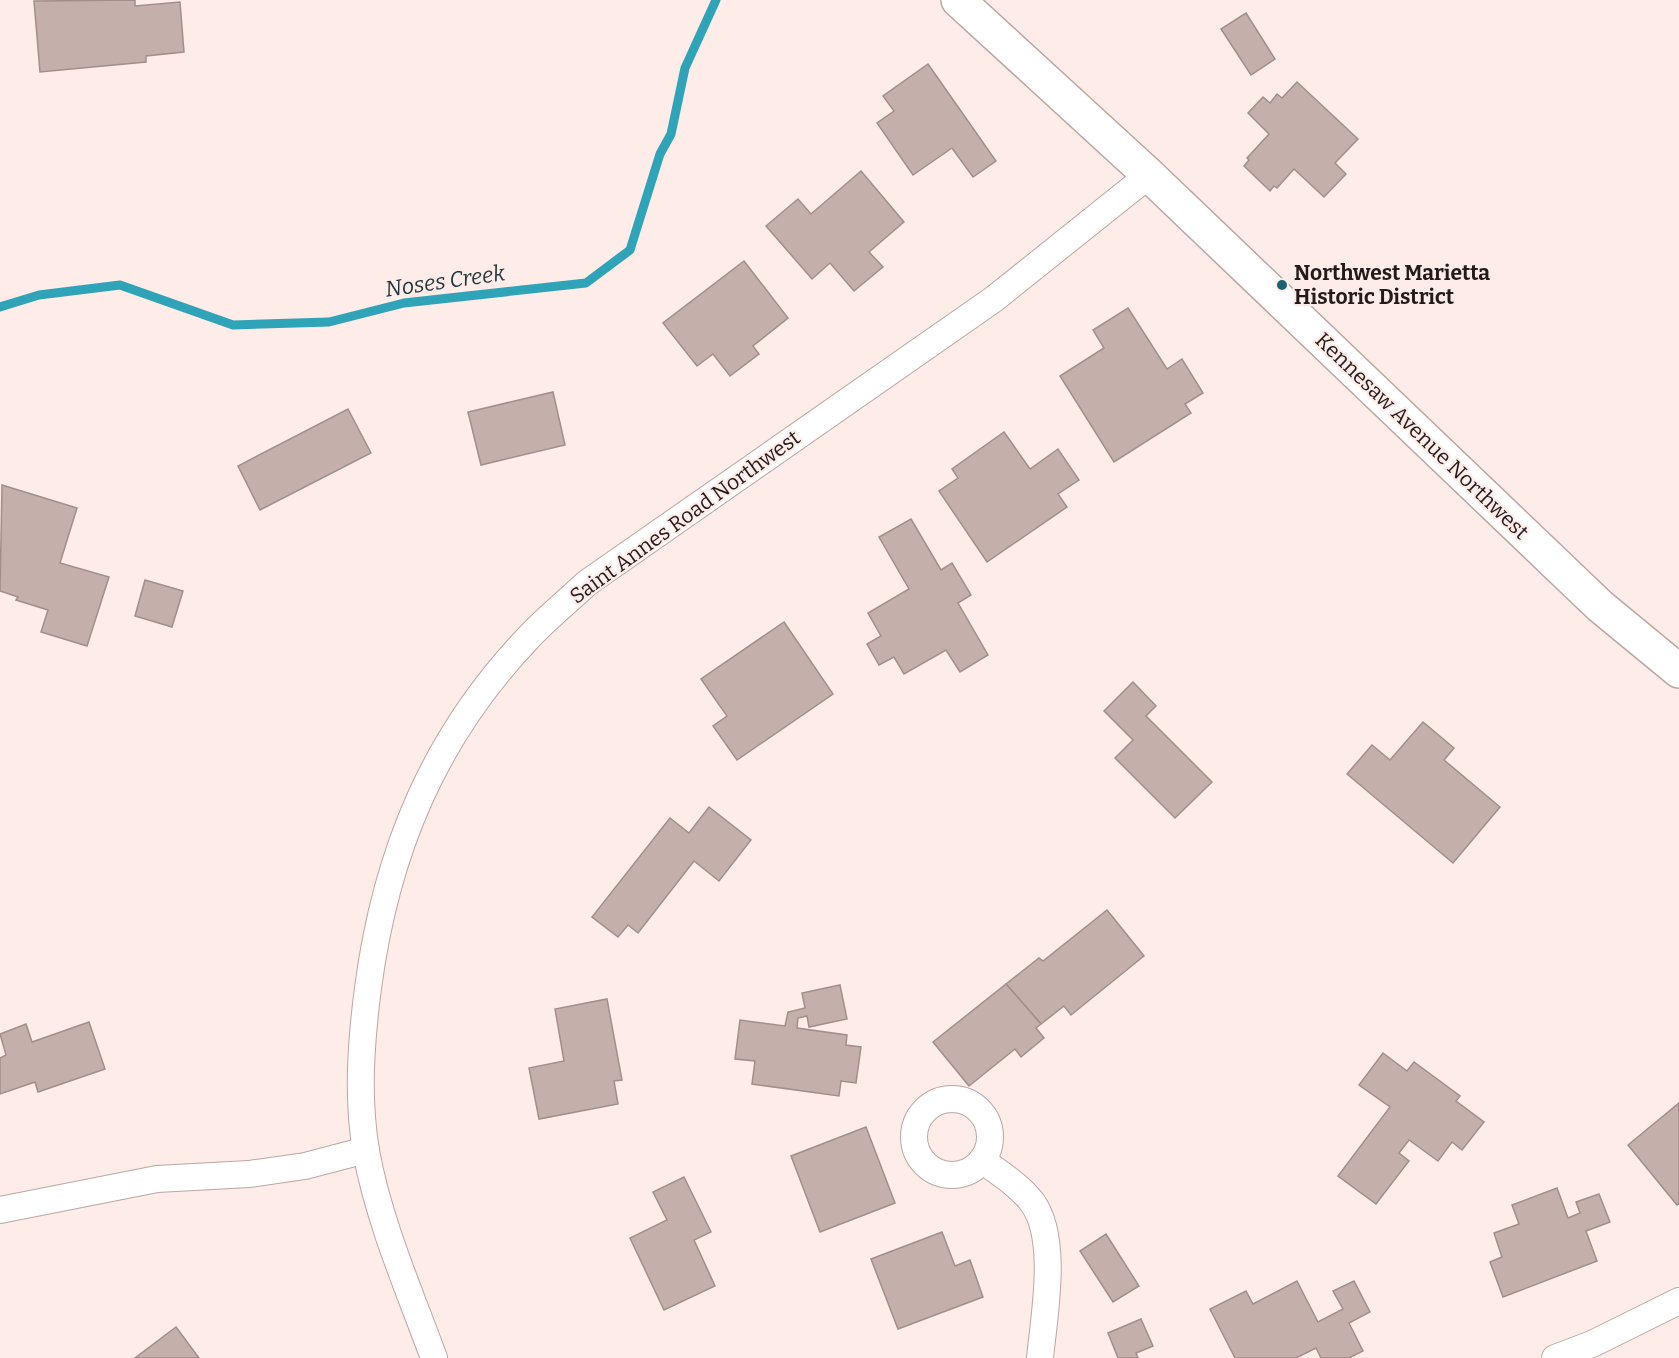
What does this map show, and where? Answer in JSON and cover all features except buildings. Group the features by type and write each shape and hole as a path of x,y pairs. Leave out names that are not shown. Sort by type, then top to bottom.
{"street":[{"name":"Kennesaw Avenue Northwest","path":"958,0 1149,175 1600,606 1679,671"},
{"name":"Saint Annes Road Northwest","path":"434,1358 378,1206 366,1150 360,1080 362,1032 372,963 391,872 414,806 441,756 477,701 530,636 587,583 994,299 1149,175"},
{"path":"0,1210 157,1179 249,1174 305,1166 366,1150"},
{"path":"982,1160 1016,1185 1038,1212 1047,1259 1040,1358"},
{"path":"1554,1358 1601,1339 1679,1301"}],"waterway":[{"name":"Noses Creek","path":"0,307 39,295 120,285 233,325 329,322 404,303 586,283 630,250 660,154 671,134 685,68 716,0"}],"place":[{"name":"Northwest Marietta Historic District","path":"1282,285"}]}
